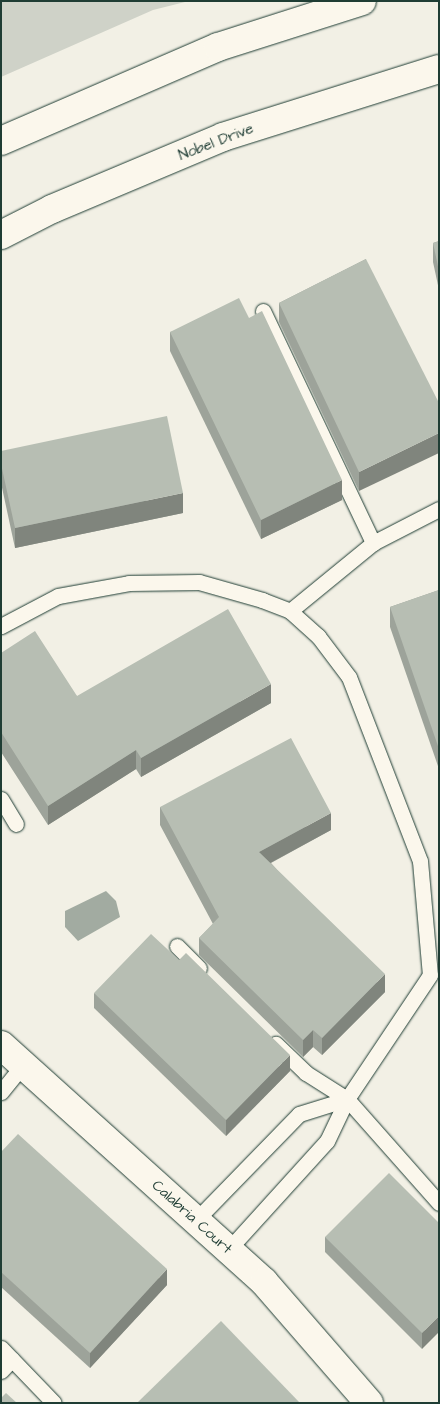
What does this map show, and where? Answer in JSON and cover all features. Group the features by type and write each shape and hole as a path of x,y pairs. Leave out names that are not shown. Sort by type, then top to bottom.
{"main road":[{"path":"1,140 218,47 362,1"},
{"name":"Nobel Drive","path":"1,235 52,209 223,137 439,69"},
{"name":"Calabria Court","path":"1,1045 264,1282 369,1403"}],"lane":[{"path":"263,311 373,543"},
{"path":"290,611 373,543 439,509"},
{"path":"1,626 58,596 129,583 199,582 262,600 290,611 318,636 349,677 417,852 434,976 347,1099 327,1141 228,1250"},
{"path":"1,799 16,824"},
{"path":"177,946 211,980"},
{"path":"265,1033 306,1073 347,1099 439,1203"},
{"path":"1,1092 23,1065"},
{"path":"196,1221 299,1114 347,1099"},
{"path":"1,1370 6,1353 54,1403"}],"shaded area":[{"path":"1,1 189,1 153,10 1,77"},
{"path":"106,891 116,901 120,917 78,941 65,927 65,911"}],"building":[{"path":"439,241 439,271 433,243"},
{"path":"366,259 439,403 439,433 359,472 279,303"},
{"path":"239,298 249,318 262,311 342,480 261,520 170,332"},
{"path":"167,416 183,493 15,528 1,464 1,451"},
{"path":"439,590 439,749 390,607"},
{"path":"228,609 271,684 141,758 136,750 48,806 1,732 1,653 35,631 77,696"},
{"path":"291,738 331,813 259,852 385,974 322,1038 313,1030 303,1040 199,938 219,917 160,807"},
{"path":"151,934 179,960 186,953 290,1055 226,1120 94,993"},
{"path":"18,1134 167,1269 90,1353 1,1272 1,1152"},
{"path":"389,1173 439,1223 439,1316 422,1333 325,1237"},
{"path":"221,1321 300,1403 138,1403 138,1402"},
{"path":"6,1393 17,1403 1,1403 1,1398"}]}
